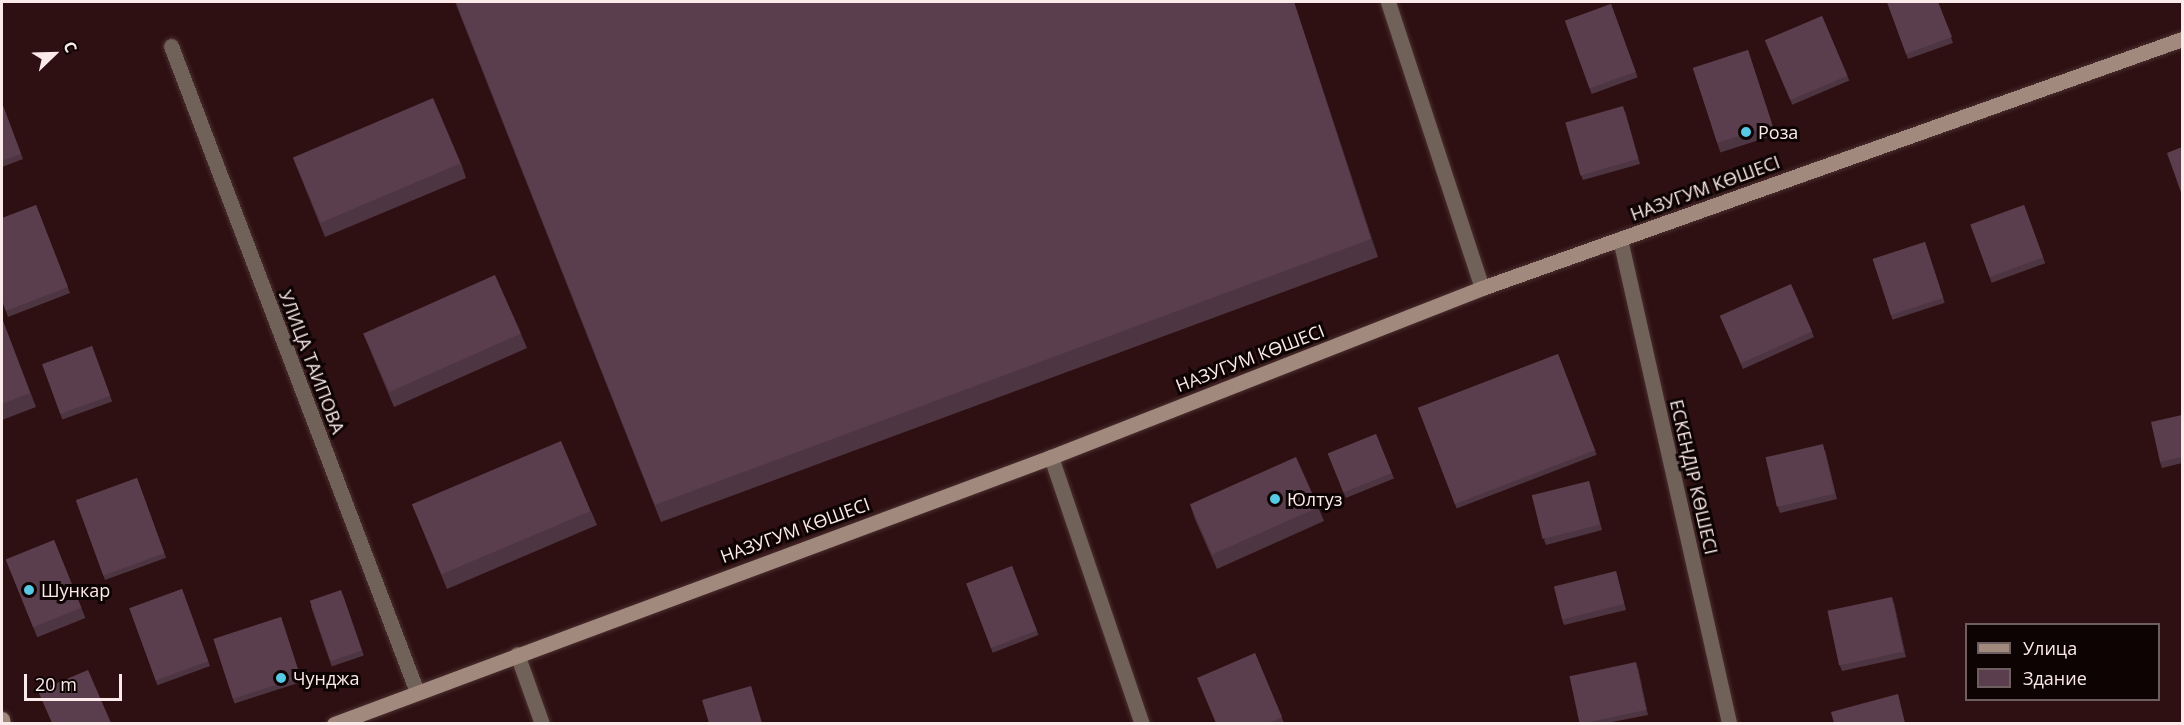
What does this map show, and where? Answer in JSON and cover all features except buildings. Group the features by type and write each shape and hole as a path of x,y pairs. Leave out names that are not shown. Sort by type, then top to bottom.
{"street":[{"path":"1388,2 1482,288"},
{"name":"НАЗУГУМ КӨШЕСІ","path":"334,723 1051,457 1482,288 2182,39"},
{"name":"УЛИЦА ТАИПОВА","path":"171,46 417,692"},
{"name":"ЕСКЕНДІР КӨШЕСІ","path":"1620,239 1729,723"},
{"path":"1051,457 1142,723"},
{"path":"517,654 542,723"},
{"path":"2,719 3,723"}],"place":[{"name":"Роза","path":"1746,132"},
{"name":"Юлтуз","path":"1275,499"},
{"name":"Шункар","path":"29,590"},
{"name":"Чунджа","path":"281,678"}]}
